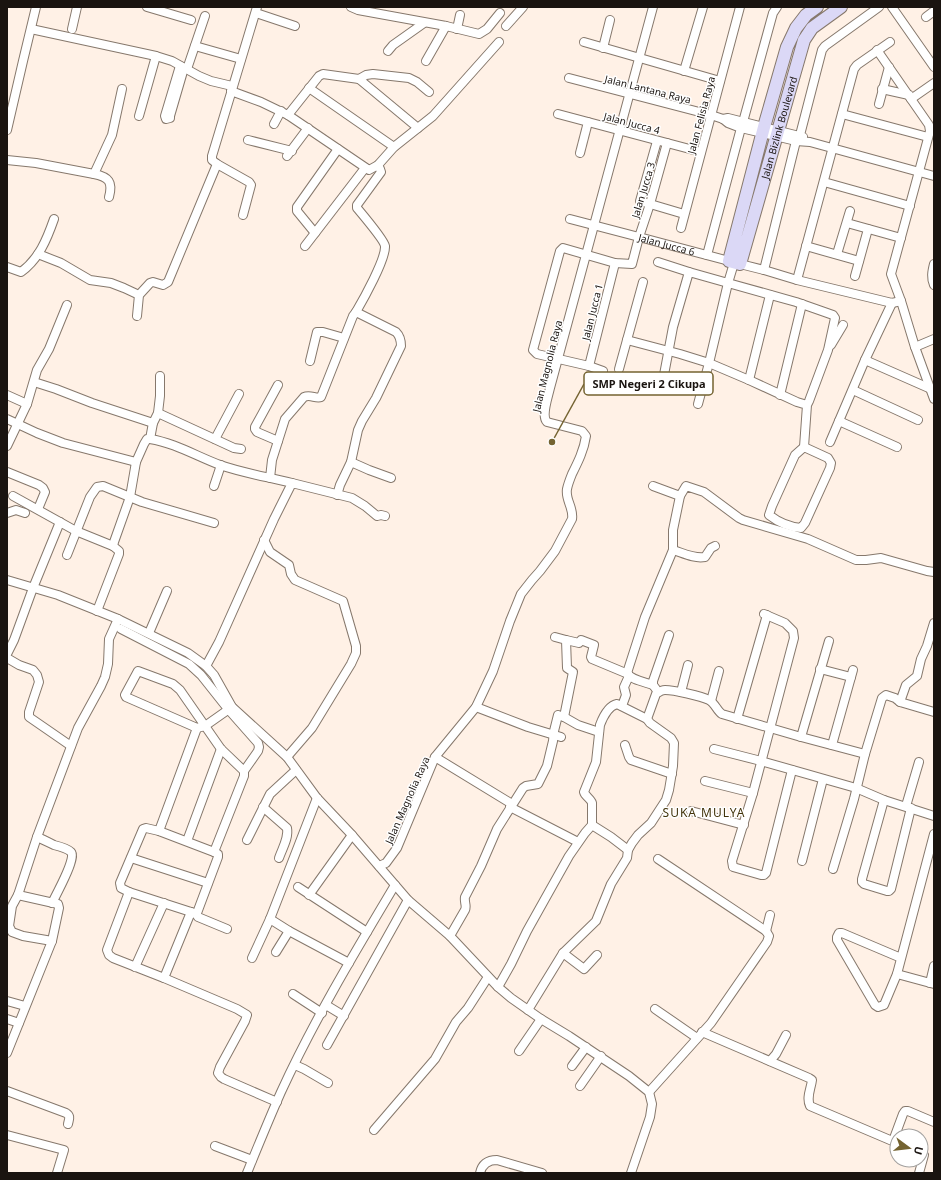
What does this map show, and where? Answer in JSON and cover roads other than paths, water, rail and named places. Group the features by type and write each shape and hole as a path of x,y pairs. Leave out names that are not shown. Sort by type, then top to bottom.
{"street":[{"path":"7,130 36,7"},
{"path":"72,29 77,7"},
{"path":"148,7 191,20"},
{"path":"350,7 358,10 446,26 474,33 482,32 487,29 500,13"},
{"path":"506,26 523,7"},
{"name":"Jalan Magnolia Raya","path":"379,866 386,863 397,848 435,757 476,707 493,671 521,594 555,551 572,519 573,514 568,503 567,488 585,445 586,436 582,431 550,424 545,421 544,415 653,7"},
{"path":"684,71 703,7"},
{"name":"Jalan Felisia Raya","path":"680,228 740,7"},
{"path":"707,255 772,13 777,7"},
{"name":"Jalan Bizlink Boulevard","path":"734,263 763,130 788,47 796,28 806,15 817,7"},
{"name":"Jalan Bizlink Boulevard","path":"734,263 778,134 804,40 812,28 841,7"},
{"path":"764,270 822,50 825,46 879,7"},
{"path":"892,7 934,67"},
{"path":"243,215 251,185 249,182 217,164 212,160 212,156 256,10 295,26"},
{"path":"926,17 934,11"},
{"path":"457,29 460,15"},
{"path":"184,68 170,118 166,119 165,116 184,68 195,46 205,16"},
{"path":"603,48 610,20"},
{"path":"388,51 393,45 424,23"},
{"path":"426,61 446,26"},
{"path":"30,29 156,56 172,61 199,76 232,89 284,113 369,170 378,165 394,147 433,116 499,42"},
{"path":"584,42 720,81"},
{"path":"797,280 854,70 857,65 890,42"},
{"path":"195,46 241,59"},
{"path":"877,50 929,125 930,131 891,274 901,301 914,347 934,399"},
{"path":"139,116 156,56"},
{"path":"879,104 889,66"},
{"path":"359,79 366,75 373,74 404,77 417,82 429,92"},
{"path":"274,124 320,75 359,79 418,128"},
{"name":"Jalan Lantana Raya","path":"569,78 711,115 723,119 728,123 798,138 934,176"},
{"path":"882,89 910,97 934,83"},
{"path":"309,88 394,147"},
{"path":"94,174 112,135 122,89"},
{"name":"Jalan Jucca 4","path":"558,114 701,152"},
{"path":"842,114 928,137"},
{"path":"580,153 588,122"},
{"path":"248,140 290,154 308,128"},
{"path":"657,141 640,201 684,214"},
{"name":"Jalan Jucca 3","path":"615,262 630,265 632,263 667,143"},
{"path":"316,233 297,211 297,207 338,149"},
{"path":"7,160 36,163 102,176 107,179 110,184 111,189 109,197"},
{"path":"137,316 139,295 150,283 153,282 163,285 168,282 217,164"},
{"path":"270,478 272,460 285,420 304,397 321,397 353,316 376,275 384,251 384,243 357,208 357,205 381,172 378,165"},
{"path":"305,246 365,168"},
{"path":"824,182 910,206"},
{"path":"838,254 850,211"},
{"path":"7,267 21,272 29,266 48,236 54,219"},
{"name":"Jalan Jucca 6","path":"570,219 639,236 797,280 892,303"},
{"path":"847,223 901,238"},
{"path":"855,276 868,229"},
{"path":"806,246 859,261"},
{"path":"603,371 590,366 537,354 533,350 533,346 560,251 563,248 615,262"},
{"path":"38,254 61,263 90,280 111,283 139,295"},
{"name":"Jalan Jucca 1","path":"590,366 615,262"},
{"path":"658,262 802,304 833,315 835,318 828,350 810,401 807,405 804,447 795,455 769,515 776,520 796,528 801,528 805,523 832,463 828,458 804,447"},
{"path":"698,404 734,263"},
{"path":"934,264 932,271 934,286"},
{"path":"663,380 673,327 689,272"},
{"path":"619,369 643,282"},
{"path":"749,380 770,295"},
{"path":"830,442 865,360 892,303 901,301"},
{"path":"780,394 802,304"},
{"path":"7,446 27,404 37,370 49,349 66,305"},
{"path":"337,495 351,462 358,430 376,398 401,346 399,334 356,312"},
{"path":"828,350 843,325"},
{"path":"310,361 317,332 323,332 344,338"},
{"path":"914,347 934,339"},
{"path":"627,340 709,363 807,405"},
{"path":"865,360 931,390"},
{"path":"150,439 153,423 158,413 160,376"},
{"path":"34,382 153,423"},
{"path":"278,385 255,426 255,430 278,441"},
{"path":"853,390 918,420"},
{"path":"215,439 239,394"},
{"path":"7,395 27,404"},
{"path":"158,413 234,448 241,449"},
{"path":"7,419 63,443 136,462"},
{"path":"839,421 897,447"},
{"path":"114,546 115,538 130,496 136,462 146,440 150,439 170,443 221,465 259,476 352,498 377,516 385,516"},
{"path":"351,462 391,478"},
{"path":"214,486 221,465"},
{"path":"7,472 43,488 45,492 38,509"},
{"path":"206,666 219,642 264,540 292,483"},
{"path":"67,555 90,497 97,487 103,486 142,502 214,523"},
{"path":"652,486 680,496"},
{"path":"622,706 626,695 624,687 645,616 673,550 673,530 680,496 687,486 704,492 739,518 808,540 856,560 881,558 934,572"},
{"path":"13,496 76,531 114,546 119,552 97,611"},
{"path":"7,513 16,510 25,513"},
{"path":"7,654 14,640 60,522"},
{"path":"264,540 270,552 289,565 291,574 295,580 343,601 356,646 356,653 352,664 312,728 287,757"},
{"path":"673,550 697,558 705,557 711,548 715,546"},
{"path":"7,580 58,595 118,619 188,653 206,666 214,675 230,708 287,757 317,798 352,835 408,900 450,936 488,977 528,1010 601,1056 649,1092 652,1104 650,1117 631,1173"},
{"path":"149,633 167,591"},
{"path":"737,719 765,614 785,623 794,634 753,793 732,861 732,866 735,868 761,875 767,872 792,770"},
{"path":"52,941 23,936 12,932 8,926 13,898 78,728 105,677 108,664 109,639 118,619"},
{"path":"900,702 906,685 917,676 921,659 931,643 934,623"},
{"path":"121,629 189,664 201,675 230,708 258,743 258,751 244,771 244,776 214,852"},
{"path":"653,685 669,636"},
{"path":"555,637 579,643 581,640 594,645 591,657 592,659 653,685 658,692"},
{"path":"564,717 573,673 567,668 566,640"},
{"path":"801,737 828,641"},
{"path":"7,658 19,665 33,670 37,675 39,682 29,712 29,717 71,746"},
{"path":"681,692 688,665"},
{"path":"820,668 852,674 832,745"},
{"path":"201,727 126,696 125,695 136,672 139,671 172,684 180,690 201,727 244,771"},
{"path":"711,701 719,671"},
{"path":"647,719 658,692 666,690 681,692 711,701 719,712 737,719 865,754"},
{"path":"833,869 883,696 886,694 900,702 934,712"},
{"path":"498,986 511,964 527,930 569,856 592,825 592,803 584,792 596,762 599,732 602,720 610,708 614,705 617,704 622,706 647,719 650,723 667,734 673,740 673,766 666,800 651,823 638,835 628,850 627,858 611,884 596,922 563,952 528,1010"},
{"path":"476,707 528,727 557,736"},
{"path":"159,831 201,727 230,708"},
{"path":"450,936 465,910 465,897 481,866 497,829 524,786 536,785 539,783 547,766 553,741 557,736 557,717 559,715 578,725 599,732"},
{"path":"625,745 631,760 672,774"},
{"path":"187,841 222,749"},
{"path":"714,749 856,788 884,800 934,816"},
{"path":"435,757 511,805 578,842"},
{"path":"884,800 862,882 864,884 889,891 891,889 919,762"},
{"path":"247,840 270,794 296,770"},
{"path":"802,860 823,779"},
{"path":"705,781 753,793"},
{"path":"252,958 270,919 317,798"},
{"path":"263,807 287,828 287,837 279,858"},
{"path":"691,811 744,825"},
{"path":"592,825 628,850"},
{"path":"164,978 193,913 197,913 218,855 187,841 159,831 144,828 120,883 122,888 129,892 193,913 198,917 227,929"},
{"path":"901,958 842,933 839,933 838,935 837,940 875,1006 881,1007 886,1003 897,974 934,834"},
{"path":"309,895 352,835"},
{"path":"37,837 68,850 72,854 69,868 52,903"},
{"path":"131,858 208,883"},
{"path":"649,1092 710,1023 767,942 769,936 766,931 658,859"},
{"path":"247,1173 277,1102 295,1065 349,962 395,885"},
{"path":"298,887 367,932"},
{"path":"129,892 108,950 109,955 135,968 164,978 237,1009 247,1015 218,1073 224,1079 277,1102"},
{"path":"7,1053 52,941 59,908 58,904 13,898"},
{"path":"328,1045 408,900"},
{"path":"135,968 164,903"},
{"path":"766,931 770,915"},
{"path":"270,919 349,962"},
{"path":"276,952 290,931"},
{"path":"563,952 584,969 597,955"},
{"path":"897,974 932,983 934,966"},
{"path":"374,1130 435,1059 456,1022 468,1008 488,977"},
{"path":"293,994 324,1009 344,1016"},
{"path":"7,1001 25,1006"},
{"path":"655,1009 700,1035 770,1061 812,1080 808,1100 810,1106 889,1139"},
{"path":"7,1019 19,1023"},
{"path":"519,1051 541,1019"},
{"path":"770,1061 776,1054 786,1035"},
{"path":"572,1066 586,1047"},
{"path":"580,1086 601,1056"},
{"path":"295,1065 328,1083"},
{"path":"7,1091 68,1115 70,1118 68,1124"},
{"path":"899,1128 905,1111 934,1122"},
{"path":"7,1135 64,1150 57,1173"},
{"path":"215,1146 252,1160"},
{"path":"480,1173 485,1162 491,1160 497,1160 520,1170 542,1173"}],"place":[{"name":"SMP Negeri 2 Cikupa","path":"552,442"}],"district":[{"name":"SUKA MULYA","path":"704,813"}]}
